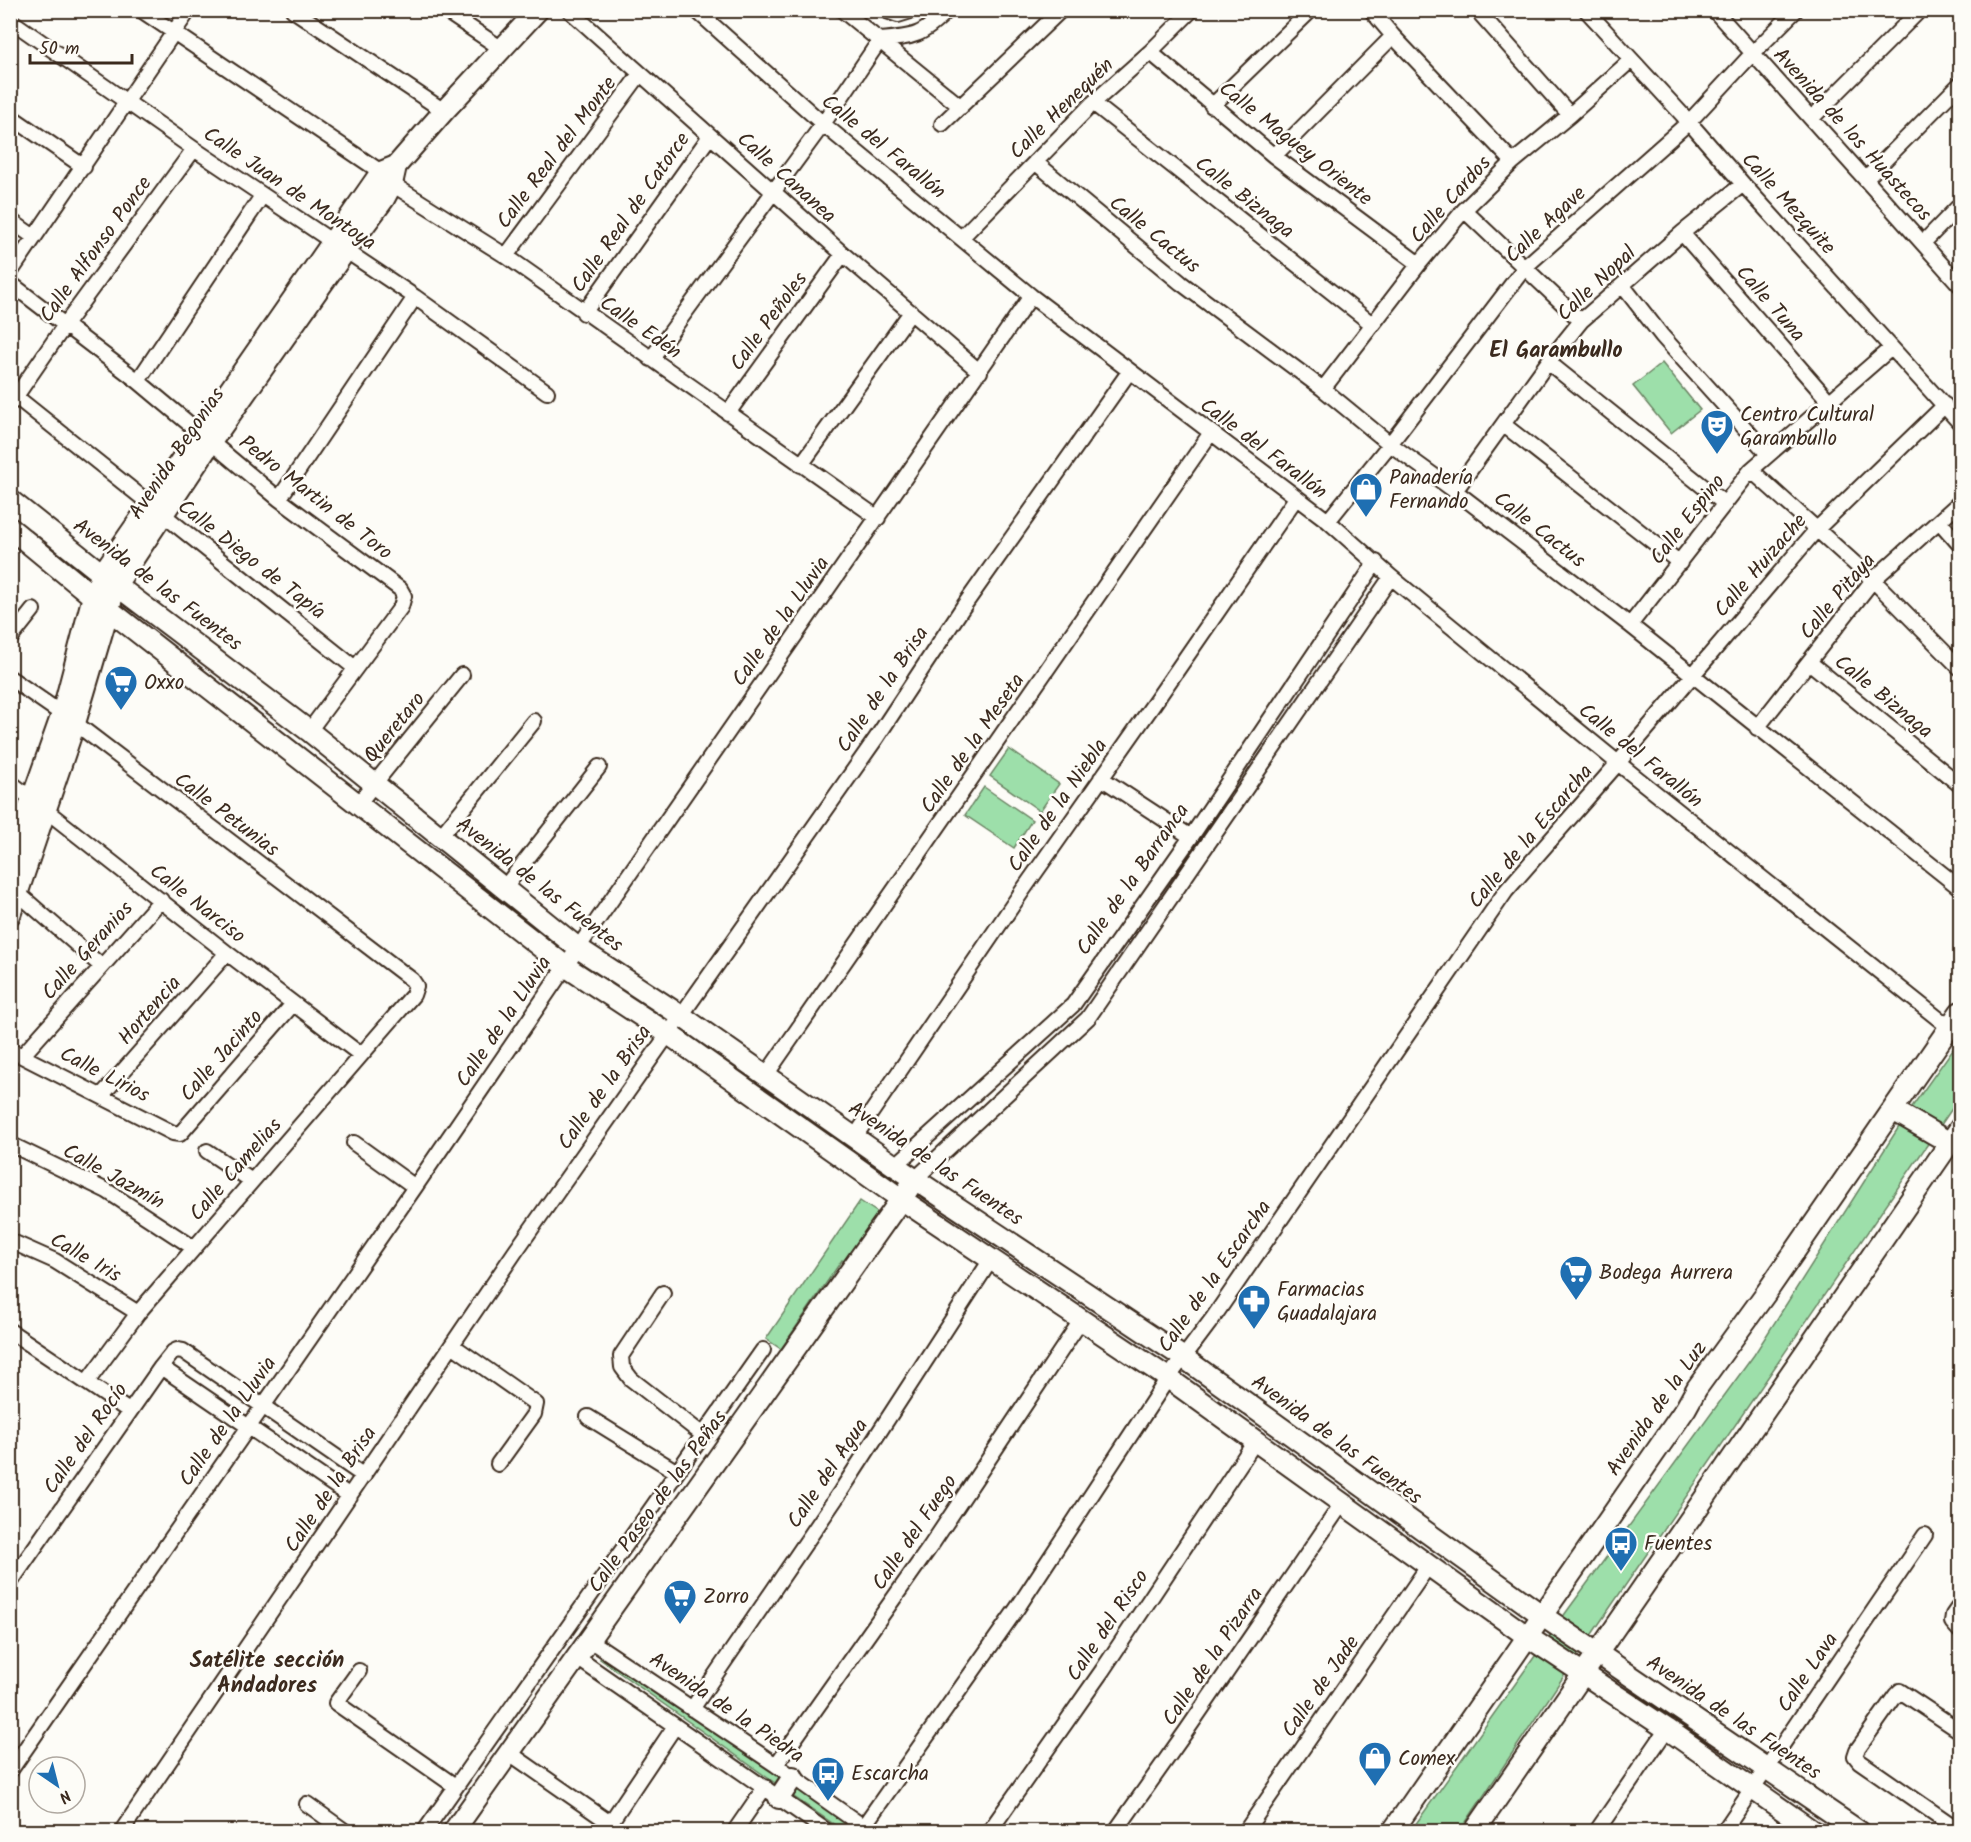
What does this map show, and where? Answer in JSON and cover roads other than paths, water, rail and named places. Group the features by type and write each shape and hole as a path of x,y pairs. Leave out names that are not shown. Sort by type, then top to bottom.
{"main road":[{"name":"Avenida Begonias","path":"69,719 93,596 109,579 339,245 384,199 390,174 444,111 538,10"},
{"name":"Avenida de las Fuentes","path":"10,500 109,579 309,731 578,948 680,1015 895,1166 1184,1358 1542,1616 1860,1832"},
{"path":"10,528 108,609 565,966 667,1033 901,1199 1168,1378 1528,1637 1667,1729 1814,1832"},
{"name":"Avenida Begonias","path":"10,915 14,890 38,804 108,609 109,579"},
{"name":"Avenida Begonias","path":"10,861 38,804"},
{"name":"Avenida de la Luz","path":"1392,1832 1686,1408 1697,1388 1766,1293 1955,1020"},
{"path":"1474,1832 1955,1136 1893,1110"},
{"name":"Calle de la Barranca","path":"881,1185 895,1166"},
{"name":"Calle de la Barranca","path":"901,1199 915,1179"},
{"name":"Calle Paseo de las Peñas","path":"453,1832 901,1199"},
{"path":"1456,1585 1480,1595 1488,1591 1495,1582"},
{"path":"772,1792 793,1777"}],"street":[{"name":"Calle Edén","path":"141,10 172,33 390,174 584,313 878,518"},
{"path":"10,273 189,10"},
{"path":"293,10 444,111"},
{"path":"444,10 502,49"},
{"name":"Calle Cananea","path":"569,10 843,254 980,372"},
{"name":"Calle del Farallón","path":"696,10 823,124 1031,296 1210,434 1328,521 1376,562 1391,578 1618,764 1955,1020"},
{"path":"842,10 961,107"},
{"path":"884,10 898,15 914,10"},
{"path":"651,359 823,124 880,40 918,34 929,29 948,10"},
{"path":"942,124 1061,10"},
{"name":"Calle Henequén","path":"962,237 1093,103 1150,52 1192,10"},
{"path":"1212,106 1311,10"},
{"path":"1371,10 1513,162"},
{"path":"1477,10 1570,115"},
{"name":"Calle Mezquite","path":"1586,10 1960,423"},
{"name":"Avenida de los Huastecos","path":"1714,10 1960,285"},
{"name":"Calle Agave","path":"1328,521 1390,444 1525,267 1689,122 1796,10"},
{"path":"1812,118 1920,10"},
{"name":"Calle Juan de Montoya","path":"10,20 262,196 416,297 547,392"},
{"path":"1274,156 1393,36"},
{"name":"Calle Maguey Oriente","path":"1150,52 1274,156 1419,264"},
{"name":"Calle Cardos","path":"1323,389 1419,264 1464,210 1513,162 1631,60"},
{"name":"Calle Real del Monte","path":"506,256 640,74"},
{"path":"1866,179 1960,84"},
{"name":"Calle Biznaga","path":"1093,103 1372,324"},
{"path":"10,116 84,167"},
{"name":"Calle Real de Catorce","path":"584,313 710,136"},
{"name":"Calle Alfonso Ponce","path":"12,397 194,149"},
{"name":"Calle Cactus","path":"1035,162 1181,283 1323,389 1390,444 1455,491 1630,626 1960,888"},
{"name":"Calle Nopal","path":"1455,491 1548,362 1581,321 1682,233 1743,184"},
{"path":"138,381 262,196"},
{"path":"1923,243 1960,205"},
{"path":"1464,210 1581,321"},
{"path":"10,220 34,237"},
{"name":"Calle Tuna","path":"1682,233 1829,401"},
{"name":"Calle Peñoles","path":"728,413 843,254"},
{"name":"Pedro Martin de Toro","path":"10,283 138,381 279,499 400,589 404,596 401,606 355,668"},
{"path":"1623,286 1662,336 1768,454"},
{"name":"Calle de la Lluvia","path":"10,1771 565,966 1031,296"},
{"path":"279,499 416,297"},
{"path":"801,465 911,312"},
{"name":"Calle Espino","path":"1630,626 1751,470 1891,348"},
{"path":"1548,362 1725,504"},
{"name":"Calle de la Brisa","path":"121,1832 667,1033 877,736 963,607 1129,372"},
{"name":"Calle Diego de Tapía","path":"12,397 355,668"},
{"name":"Calle Huizache","path":"1618,764 1817,529 1945,405"},
{"path":"1504,425 1680,563"},
{"name":"Calle de la Meseta","path":"766,1075 1210,434"},
{"path":"1751,470 1873,580 1960,668"},
{"name":"Calle de la Niebla","path":"854,1138 1296,498"},
{"name":"Calle Pitaya","path":"1757,728 1873,580 1960,502"},
{"path":"1939,521 1960,545"},
{"name":"Calle de la Barranca","path":"895,1166 1073,1005 1191,837 1376,562"},
{"name":"Calle de la Barranca","path":"915,1179 1088,1018 1391,578"},
{"path":"10,639 33,610"},
{"name":"Calle Biznaga","path":"1809,662 1960,785"},
{"path":"309,731 355,668"},
{"name":"Queretaro","path":"358,804 462,675"},
{"name":"Calle Petunias","path":"10,678 69,719 412,980 416,986"},
{"path":"440,837 534,721"},
{"name":"Calle de la Escarcha","path":"867,1829 1018,1607 1168,1378 1506,891 1618,764"},
{"path":"504,888 599,767"},
{"path":"1101,778 1191,837"},
{"name":"Calle Narciso","path":"10,782 361,1055"},
{"path":"14,890 100,965"},
{"name":"Calle Geranios","path":"16,1053 160,900"},
{"name":"Hortencia","path":"102,1095 227,953"},
{"name":"Calle Camelias","path":"87,1382 138,1313 413,995 416,986"},
{"name":"Calle Jacinto","path":"180,1134 293,1004"},
{"name":"Calle Lirios","path":"16,1053 173,1133 180,1134"},
{"path":"354,1143 415,1186"},
{"name":"Calle Jazmín","path":"10,1144 107,1191 194,1248"},
{"path":"207,1151 252,1181"},
{"name":"Calle Iris","path":"10,1241 55,1261 138,1313"},
{"name":"Calle del Agua","path":"692,1708 841,1491 992,1258"},
{"path":"663,1293 621,1356 622,1367 631,1379 703,1435"},
{"name":"Calle del Fuego","path":"776,1765 930,1547 1082,1319"},
{"path":"10,1331 129,1411"},
{"path":"452,1345 536,1404 534,1414 498,1464"},
{"name":"Calle del Rocío","path":"10,1583 129,1411 161,1367 177,1350 183,1351 263,1407"},
{"name":"Calle Paseo de las Peñas","path":"424,1832 763,1350"},
{"path":"161,1367 350,1496"},
{"path":"263,1407 364,1476"},
{"path":"588,1417 676,1472"},
{"name":"Calle del Risco","path":"989,1832 1102,1671 1256,1440"},
{"name":"Calle de la Pizarra","path":"1115,1832 1342,1502"},
{"name":"Calle Lava","path":"1723,1832 1925,1535"},
{"name":"Calle de Jade","path":"1245,1832 1429,1565"},
{"path":"1960,1605 1953,1615 1952,1622 1960,1631"},
{"name":"Avenida de la Piedra","path":"588,1639 867,1829"},
{"name":"Avenida de la Piedra","path":"576,1657 828,1832"},
{"path":"359,1671 336,1703 455,1786"},
{"path":"1960,1731 1900,1691 1855,1756 1960,1831"},
{"path":"508,1752 607,1827 675,1726"},
{"path":"1596,1832 1667,1729"},
{"path":"734,1832 772,1792"},
{"path":"307,1804 346,1832"}],"place":[{"name":"Centro Cultural Garambullo","path":"1717,455"},
{"name":"Panadería Fernando","path":"1366,518"},
{"name":"Oxxo","path":"121,711"},
{"name":"Bodega Aurrera","path":"1576,1301"},
{"name":"Farmacias Guadalajara","path":"1254,1330"},
{"name":"Fuentes","path":"1621,1572"},
{"name":"Zorro","path":"680,1625"},
{"name":"Comex","path":"1375,1787"},
{"name":"Escarcha","path":"828,1802"}],"district":[{"name":"El Garambullo","path":"1556,349"},
{"name":"Satélite sección Andadores","path":"267,1672"}]}
